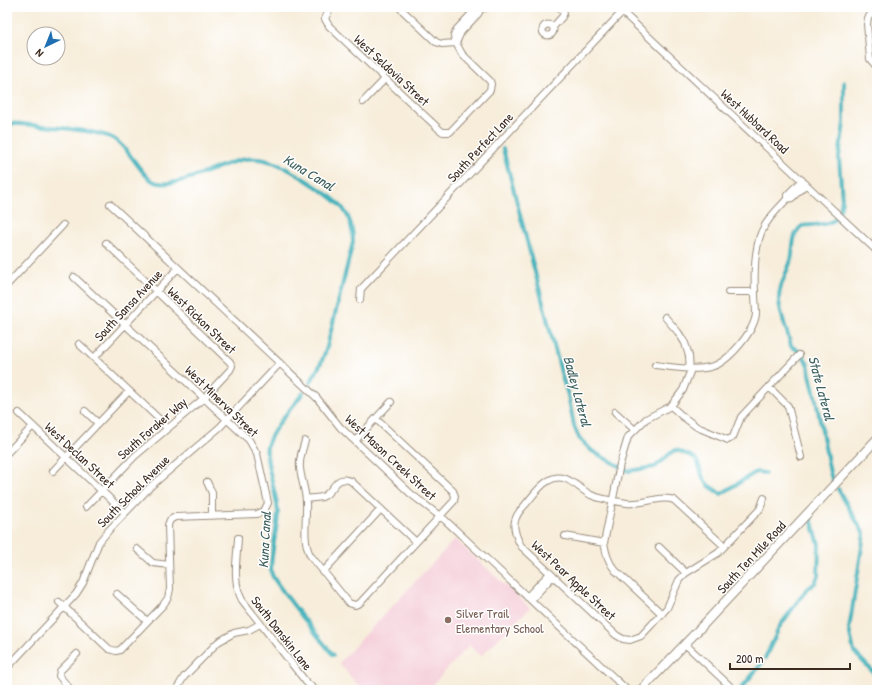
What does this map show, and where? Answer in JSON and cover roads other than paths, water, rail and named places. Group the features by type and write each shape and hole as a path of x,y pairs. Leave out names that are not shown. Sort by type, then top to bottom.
{"main road":[{"name":"South Ten Mile Road","path":"641,690 877,440"}],"street":[{"name":"West Seldovia Street","path":"333,7 328,12 325,19 329,26 440,130 447,132 452,130 490,90 491,84 488,78 462,54 456,43"},
{"path":"399,7 436,42 442,44 456,43 454,36 457,29 475,10 488,7"},
{"path":"553,27 564,14 560,7"},
{"name":"West Hubbard Road","path":"617,7 877,251"},
{"name":"South Perfect Lane","path":"360,300 361,289 628,7"},
{"path":"876,7 868,18 867,24 870,59 877,67"},
{"path":"363,102 385,79"},
{"path":"655,365 690,368 710,367 725,359 747,337 756,315 754,275 756,251 761,233 768,219 787,199 787,195 804,182"},
{"name":"West Mason Creek Street","path":"110,204 317,398 340,427 411,494 440,516 627,690"},
{"path":"7,286 64,225"},
{"name":"West Rickon Street","path":"106,243 230,362 232,366"},
{"name":"South Sansa Avenue","path":"94,358 178,268"},
{"name":"West Minerva Street","path":"74,276 249,440 257,454 268,503 264,511 257,514 212,516"},
{"path":"728,292 754,292"},
{"path":"665,317 685,343 689,356 690,368 688,379 683,390 671,406 646,419 628,437 604,543 606,555 615,570 662,614 667,608 679,580 686,573 718,553 760,509 764,498"},
{"path":"79,344 159,419 167,429"},
{"path":"671,406 697,427 728,440 733,437 741,417 799,355"},
{"name":"South School Avenue","path":"7,668 80,589 99,542 109,530 151,486 227,420 280,364"},
{"name":"South Foraker Way","path":"86,507 135,456 204,398 232,366"},
{"path":"770,387 788,406 801,457"},
{"path":"53,471 129,391"},
{"path":"355,441 391,402"},
{"path":"85,411 98,423"},
{"path":"615,412 635,430"},
{"name":"West Declan Street","path":"20,413 125,513"},
{"path":"305,441 300,457 300,469 306,499 307,549 323,572 349,603 355,605 360,603 454,501 455,496 453,491 376,419"},
{"path":"7,453 33,426"},
{"name":"West Pear Apple Street","path":"613,501 592,495 569,480 561,477 555,478 547,481 519,510 513,527 521,546 616,635 623,639 636,639 641,636 662,614"},
{"path":"306,499 323,497 339,480 345,478 351,481 416,542"},
{"path":"59,602 109,649 116,652 122,648 168,598 170,589 168,525 170,520 176,517 212,516 212,494 207,482"},
{"path":"613,501 634,504 664,498 674,500 724,546"},
{"path":"323,572 381,509"},
{"path":"565,536 604,543"},
{"name":"South Danskin Lane","path":"238,538 236,578 237,587 244,604 306,682 315,690"},
{"path":"659,547 686,573"},
{"path":"137,549 154,563 169,565"},
{"path":"529,598 552,574"},
{"path":"117,594 147,621"},
{"path":"176,690 184,677 218,642 234,633 248,630 260,624"},
{"path":"685,644 734,690"},
{"path":"71,690 59,676 60,671 78,654"}],"waterway":[{"name":"State Lateral","path":"840,210 842,200 839,157 844,123 844,82"},
{"name":"Badley Lateral","path":"502,122 502,128"},
{"name":"Kuna Canal","path":"7,123 46,126 111,137 126,150 152,181 158,183 178,182 235,161 258,159 272,162 289,170 331,197 344,210 350,221 353,242 327,347 321,363 310,383"},
{"name":"Badley Lateral","path":"503,149 568,395 574,426 579,438 592,451 628,471 655,467 673,451 677,450 695,458 703,478 708,485 721,494 756,472 765,473"},
{"name":"State Lateral","path":"833,481 830,473 808,365 802,353 791,346 781,312 779,296 781,285 791,260 794,237 798,229 802,226 828,223 836,218"},
{"name":"Kuna Canal","path":"303,393 273,432 267,446 267,460 278,512 271,570 272,575 278,584 333,655"},
{"name":"State Lateral","path":"838,489 864,534 849,629 854,652 877,676"},
{"name":"Badley Lateral","path":"765,658 780,626 806,590 815,583 818,576 819,544 811,519"},
{"name":"Badley Lateral","path":"740,690 762,663"}],"place":[{"name":"Silver Trail Elementary School","path":"448,620"}]}
